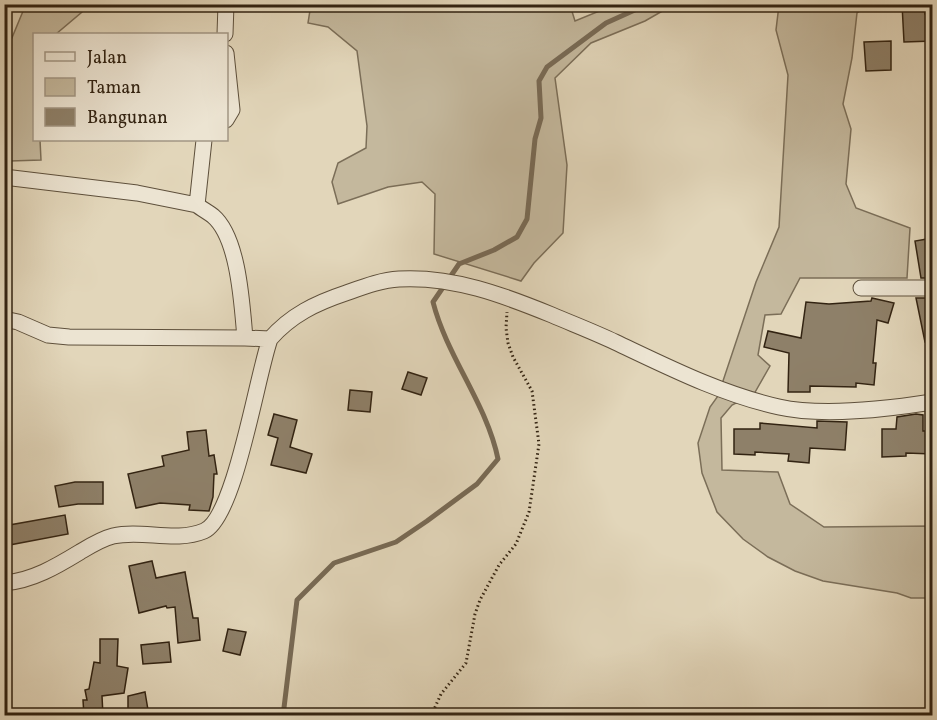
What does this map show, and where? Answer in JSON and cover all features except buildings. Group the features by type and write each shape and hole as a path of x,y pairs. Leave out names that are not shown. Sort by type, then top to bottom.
{"street":[{"path":"225,33 226,4"},
{"path":"228,72 232,110 228,117"},
{"path":"197,205 204,141"},
{"path":"4,177 136,193 197,205 214,217 223,229 233,254 241,290 245,338"},
{"path":"4,583 37,576 112,536 195,534 206,530 220,514 237,468 270,339 300,312 361,287 397,279 462,284 513,299 696,380 744,398 779,407 826,412 933,402"},
{"path":"861,288 933,288"},
{"path":"4,319 18,322 48,335 69,337 270,339"}],"path":[{"path":"431,716 441,694 466,663 475,614 480,600 499,565 516,544 529,512 539,444 532,391 508,343 507,312 513,299"}],"green space":[{"path":"26,4 85,5 82,12 57,33 33,33 33,141 40,141 41,160 10,161 9,45"},
{"path":"311,4 570,5 575,21 614,5 673,5 645,21 591,43 555,78 567,165 563,233 534,263 521,281 434,254 435,194 422,182 388,187 338,204 332,182 338,163 366,148 367,126 357,51 328,27 308,23"},
{"path":"779,5 867,5 857,13 852,58 843,104 851,129 846,184 856,208 910,228 907,278 800,278 781,314 765,315 758,355 770,366 754,394 732,405 721,418 722,470 778,472 790,504 824,527 932,526 932,592 926,598 911,598 897,593 823,581 795,571 768,557 743,539 717,512 702,473 698,443 710,407 718,396 756,282 779,227 788,75 776,30"}],"waterway":[{"path":"283,716 297,600 334,563 396,542 427,521 477,484 498,459 485,419 439,322 433,302 459,264 494,250 517,237 527,219 535,139 541,118 539,81 547,67 606,23 648,4"}]}
